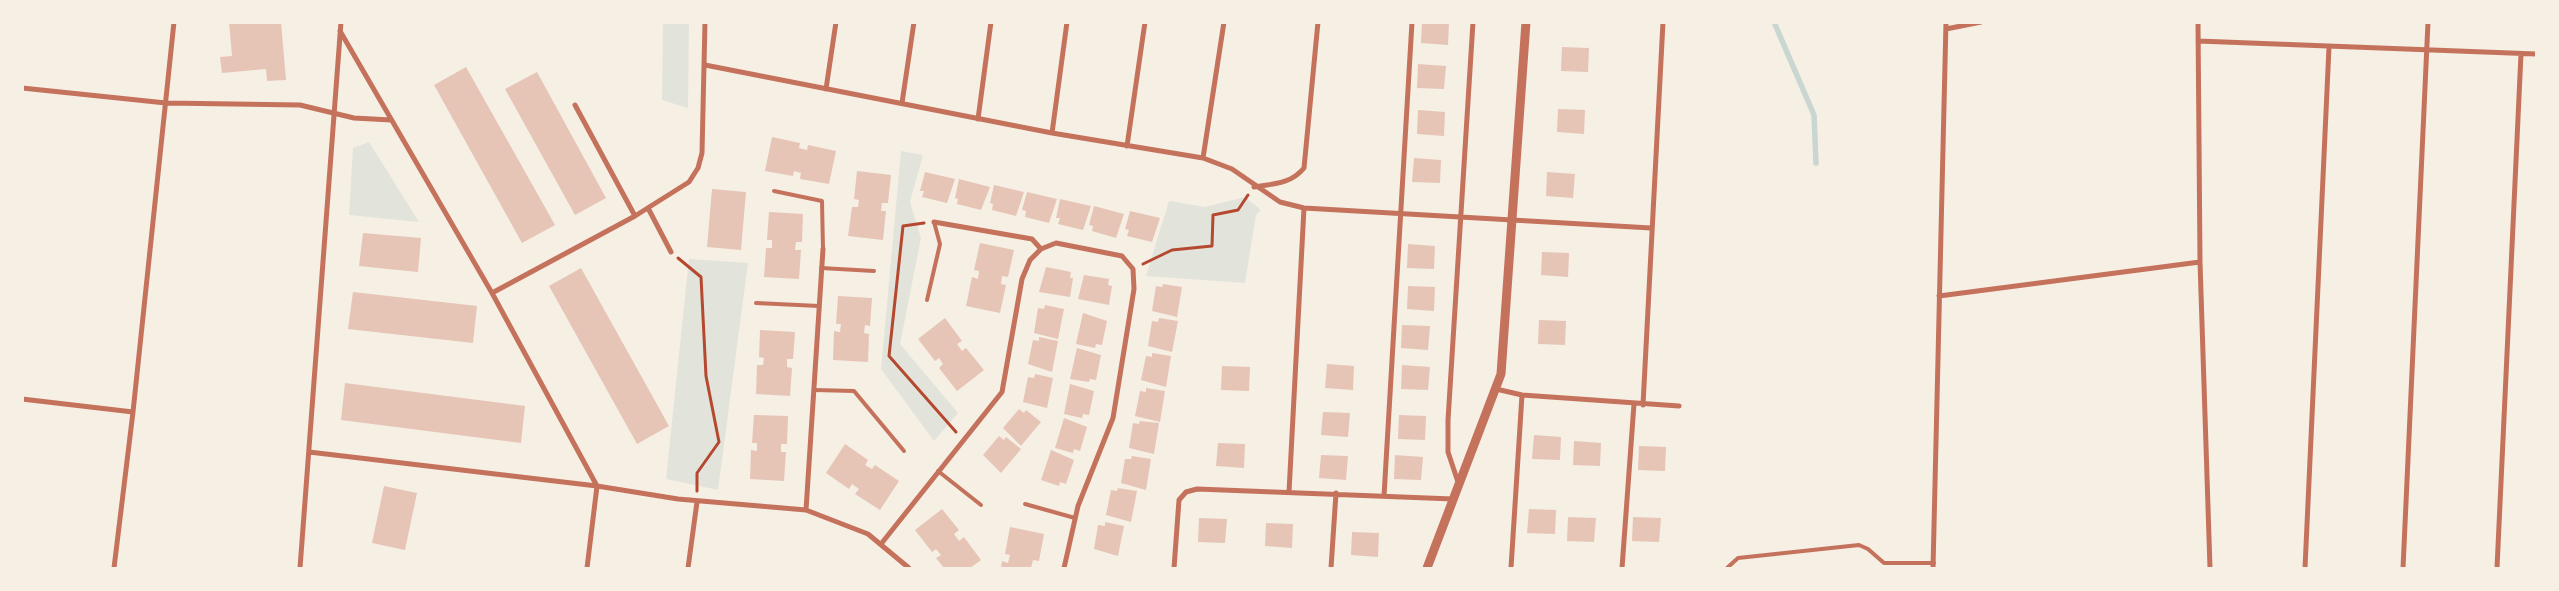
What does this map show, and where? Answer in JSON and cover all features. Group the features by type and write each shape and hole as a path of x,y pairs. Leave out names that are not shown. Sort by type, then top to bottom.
{"street":[{"path":"114,568 133,412 174,22"},
{"path":"300,568 341,22"},
{"path":"492,293 635,216 689,182 698,168 702,153 705,22"},
{"path":"826,89 836,22"},
{"path":"902,103 914,22"},
{"path":"978,119 991,22"},
{"path":"1052,133 1068,22"},
{"path":"1127,146 1145,22"},
{"path":"1203,158 1224,22"},
{"path":"1254,186 1284,182 1297,177 1304,168 1318,22"},
{"path":"1384,496 1412,22"},
{"path":"1459,486 1448,452 1448,420 1473,22"},
{"path":"1428,568 1501,374 1514,220 1526,22"},
{"path":"1643,405 1663,22"},
{"path":"1934,566 1946,26 1981,22"},
{"path":"2198,22 2200,262 2210,568"},
{"path":"2403,568 2428,22"},
{"path":"340,31 492,293 597,486 588,568"},
{"path":"2198,41 2536,54"},
{"path":"2305,568 2328,47"},
{"path":"2497,568 2521,54"},
{"path":"705,65 1052,133 1203,158 1232,169 1254,186 1280,202 1304,208 1651,228"},
{"path":"22,88 166,103 300,105 333,113 391,120"},
{"path":"575,105 635,216"},
{"path":"648,208 671,252"},
{"path":"1289,492 1304,208"},
{"path":"934,222 1032,239 1041,249"},
{"path":"880,544 1002,392 1022,279 1030,260 1041,249 1056,243 1122,256 1133,269 1134,288 1113,418 1075,518 1064,568"},
{"path":"806,510 823,249"},
{"path":"1939,296 2200,262"},
{"path":"1496,389 1522,395 1643,405 1680,406"},
{"path":"1511,568 1522,395"},
{"path":"22,399 133,412"},
{"path":"1622,568 1634,404"},
{"path":"309,452 597,486 697,502 806,510 868,534 909,568"},
{"path":"1174,568 1179,500 1186,492 1197,489 1454,499"},
{"path":"1331,568 1336,493"},
{"path":"688,568 697,502"}],"lane":[{"path":"774,192 822,201 823,249"},
{"path":"927,300 940,244 934,222"},
{"path":"821,268 874,271"},
{"path":"756,303 819,306"},
{"path":"814,390 854,391 904,452"},
{"path":"938,471 981,505"},
{"path":"1025,504 1075,518"},
{"path":"1727,568 1738,558 1858,545 1868,549 1884,563 1934,566"},
{"path":"1884,563 1884,568"}],"path":[{"path":"1133,269 1172,250 1212,246 1213,215 1238,210 1254,186"},
{"path":"934,222 903,226 889,356 964,440"},
{"path":"671,252 701,278 706,376 719,442 697,473 697,502"}],"shaded area":[{"path":"663,23 689,23 688,108 662,100"},
{"path":"369,142 419,222 349,215 353,148"},
{"path":"901,151 923,155 910,202 921,238 900,344 958,413 934,441 881,369"},
{"path":"1245,197 1261,210 1256,215 1245,283 1146,276 1169,201 1205,207"},
{"path":"689,259 748,263 718,490 666,479"}],"building":[{"path":"229,22 281,22 286,80 267,81 266,69 222,73 220,57 232,56"},
{"path":"1422,22 1449,22 1448,45 1421,43"},
{"path":"1562,47 1589,48 1588,72 1561,71"},
{"path":"1418,64 1446,66 1444,89 1417,88"},
{"path":"466,67 555,225 522,243 434,85"},
{"path":"537,72 606,198 575,215 505,89"},
{"path":"1558,109 1585,110 1584,134 1557,132"},
{"path":"1418,110 1445,112 1444,136 1417,134"},
{"path":"772,137 800,143 799,148 807,150 808,145 836,151 829,184 800,179 801,173 794,171 793,176 765,171"},
{"path":"1414,158 1441,160 1440,183 1412,182"},
{"path":"857,171 891,175 888,203 882,203 881,211 886,211 883,240 848,236 852,207 858,207 859,200 854,199"},
{"path":"925,172 955,179 947,203 922,197 924,191 920,191"},
{"path":"1547,172 1575,174 1573,198 1546,196"},
{"path":"959,179 990,187 981,210 957,204 958,199 955,198"},
{"path":"994,185 1024,192 1016,216 992,210 993,204 990,203"},
{"path":"712,189 746,192 741,250 707,247"},
{"path":"1027,192 1057,199 1049,223 1025,217 1026,211 1022,210"},
{"path":"1060,199 1091,206 1083,230 1058,224 1060,218 1056,218"},
{"path":"1094,206 1124,214 1116,238 1092,231 1093,226 1089,225"},
{"path":"1130,211 1160,218 1152,242 1127,236 1129,230 1125,229"},
{"path":"769,212 803,214 802,242 796,242 795,250 801,250 799,279 764,277 766,248 772,248 772,240 767,240"},
{"path":"363,233 421,238 418,272 359,266"},
{"path":"980,243 1014,250 1008,277 1002,276 1001,284 1006,285 1000,313 966,306 972,277 978,279 979,271 974,270"},
{"path":"1408,244 1435,246 1434,269 1407,268"},
{"path":"1542,252 1569,253 1568,277 1541,275"},
{"path":"1046,267 1071,272 1070,278 1073,278 1070,297 1039,292"},
{"path":"581,268 669,426 637,444 549,286"},
{"path":"1084,275 1109,279 1108,285 1112,286 1109,305 1078,299"},
{"path":"1163,284 1182,287 1177,317 1152,311 1156,286 1162,287"},
{"path":"1408,286 1435,287 1434,311 1407,309"},
{"path":"353,292 477,306 473,343 348,329"},
{"path":"838,296 872,298 870,326 865,325 864,333 869,334 868,362 833,360 834,331 840,332 841,324 836,324"},
{"path":"1045,305 1064,309 1058,339 1034,333 1038,308 1044,309"},
{"path":"1083,313 1107,321 1102,345 1096,344 1095,348 1076,344"},
{"path":"945,318 962,341 957,344 962,351 966,348 984,370 957,391 939,368 943,364 939,358 935,361 918,339"},
{"path":"1159,318 1178,321 1172,352 1148,346 1152,321 1158,322"},
{"path":"1539,320 1566,321 1565,345 1538,344"},
{"path":"1402,325 1430,326 1428,350 1401,348"},
{"path":"760,330 795,332 793,359 787,359 787,367 792,368 790,396 756,394 757,365 763,365 764,358 759,357"},
{"path":"1039,337 1058,341 1052,372 1028,364 1033,340 1039,341"},
{"path":"1077,348 1101,355 1096,380 1090,379 1089,382 1070,379"},
{"path":"1152,353 1171,356 1166,387 1141,380 1146,356 1152,357"},
{"path":"1327,364 1354,366 1353,390 1325,388"},
{"path":"1402,365 1430,367 1428,390 1401,389"},
{"path":"1222,366 1250,367 1249,391 1221,390"},
{"path":"1035,374 1053,378 1047,408 1023,402 1028,377 1034,378"},
{"path":"345,383 525,406 521,443 341,420"},
{"path":"1070,384 1094,391 1089,415 1083,414 1082,418 1064,414"},
{"path":"1146,388 1165,391 1160,422 1135,416 1140,391 1146,392"},
{"path":"1019,409 1024,413 1026,410 1041,422 1021,446 1003,428"},
{"path":"1323,412 1350,413 1348,437 1321,435"},
{"path":"754,415 788,416 787,444 781,444 781,452 786,452 784,481 750,479 751,450 757,451 757,443 752,443"},
{"path":"1399,415 1426,416 1425,440 1398,439"},
{"path":"1064,418 1087,427 1080,451 1074,449 1073,453 1055,448"},
{"path":"1140,421 1159,423 1154,454 1129,448 1133,423 1139,424"},
{"path":"1534,435 1561,437 1560,460 1532,459"},
{"path":"999,436 1004,440 1006,437 1021,449 1001,473 983,455"},
{"path":"1574,441 1601,443 1600,466 1573,465"},
{"path":"1218,443 1245,444 1244,468 1216,466"},
{"path":"845,444 868,460 865,465 872,469 875,465 899,481 880,510 855,494 859,489 852,484 849,489 826,473"},
{"path":"1639,446 1666,447 1665,471 1638,470"},
{"path":"1051,450 1074,460 1066,484 1060,482 1059,486 1041,480"},
{"path":"1321,455 1348,456 1346,480 1319,478"},
{"path":"1395,455 1423,457 1421,480 1394,479"},
{"path":"1132,456 1151,459 1146,490 1121,483 1125,459 1131,459"},
{"path":"384,486 417,493 405,550 372,543"},
{"path":"1118,488 1137,491 1131,522 1106,515 1111,490 1117,491"},
{"path":"942,509 959,530 954,534 959,541 964,537 981,560 970,568 944,568 936,558 941,555 936,549 932,552 915,530"},
{"path":"1529,509 1556,510 1555,534 1527,533"},
{"path":"1568,517 1596,518 1594,542 1567,541"},
{"path":"1633,517 1661,518 1659,542 1632,541"},
{"path":"1199,518 1227,519 1225,543 1198,542"},
{"path":"1105,522 1124,526 1118,556 1094,549 1098,525 1105,526"},
{"path":"1266,523 1293,524 1292,548 1265,546"},
{"path":"1010,527 1044,534 1039,561 1033,560 1031,568 1001,568 1002,561 1008,563 1010,555 1005,554"},
{"path":"1352,532 1379,533 1378,557 1351,555"}],"waterway":[{"path":"1774,22 1814,115 1816,163"}]}
